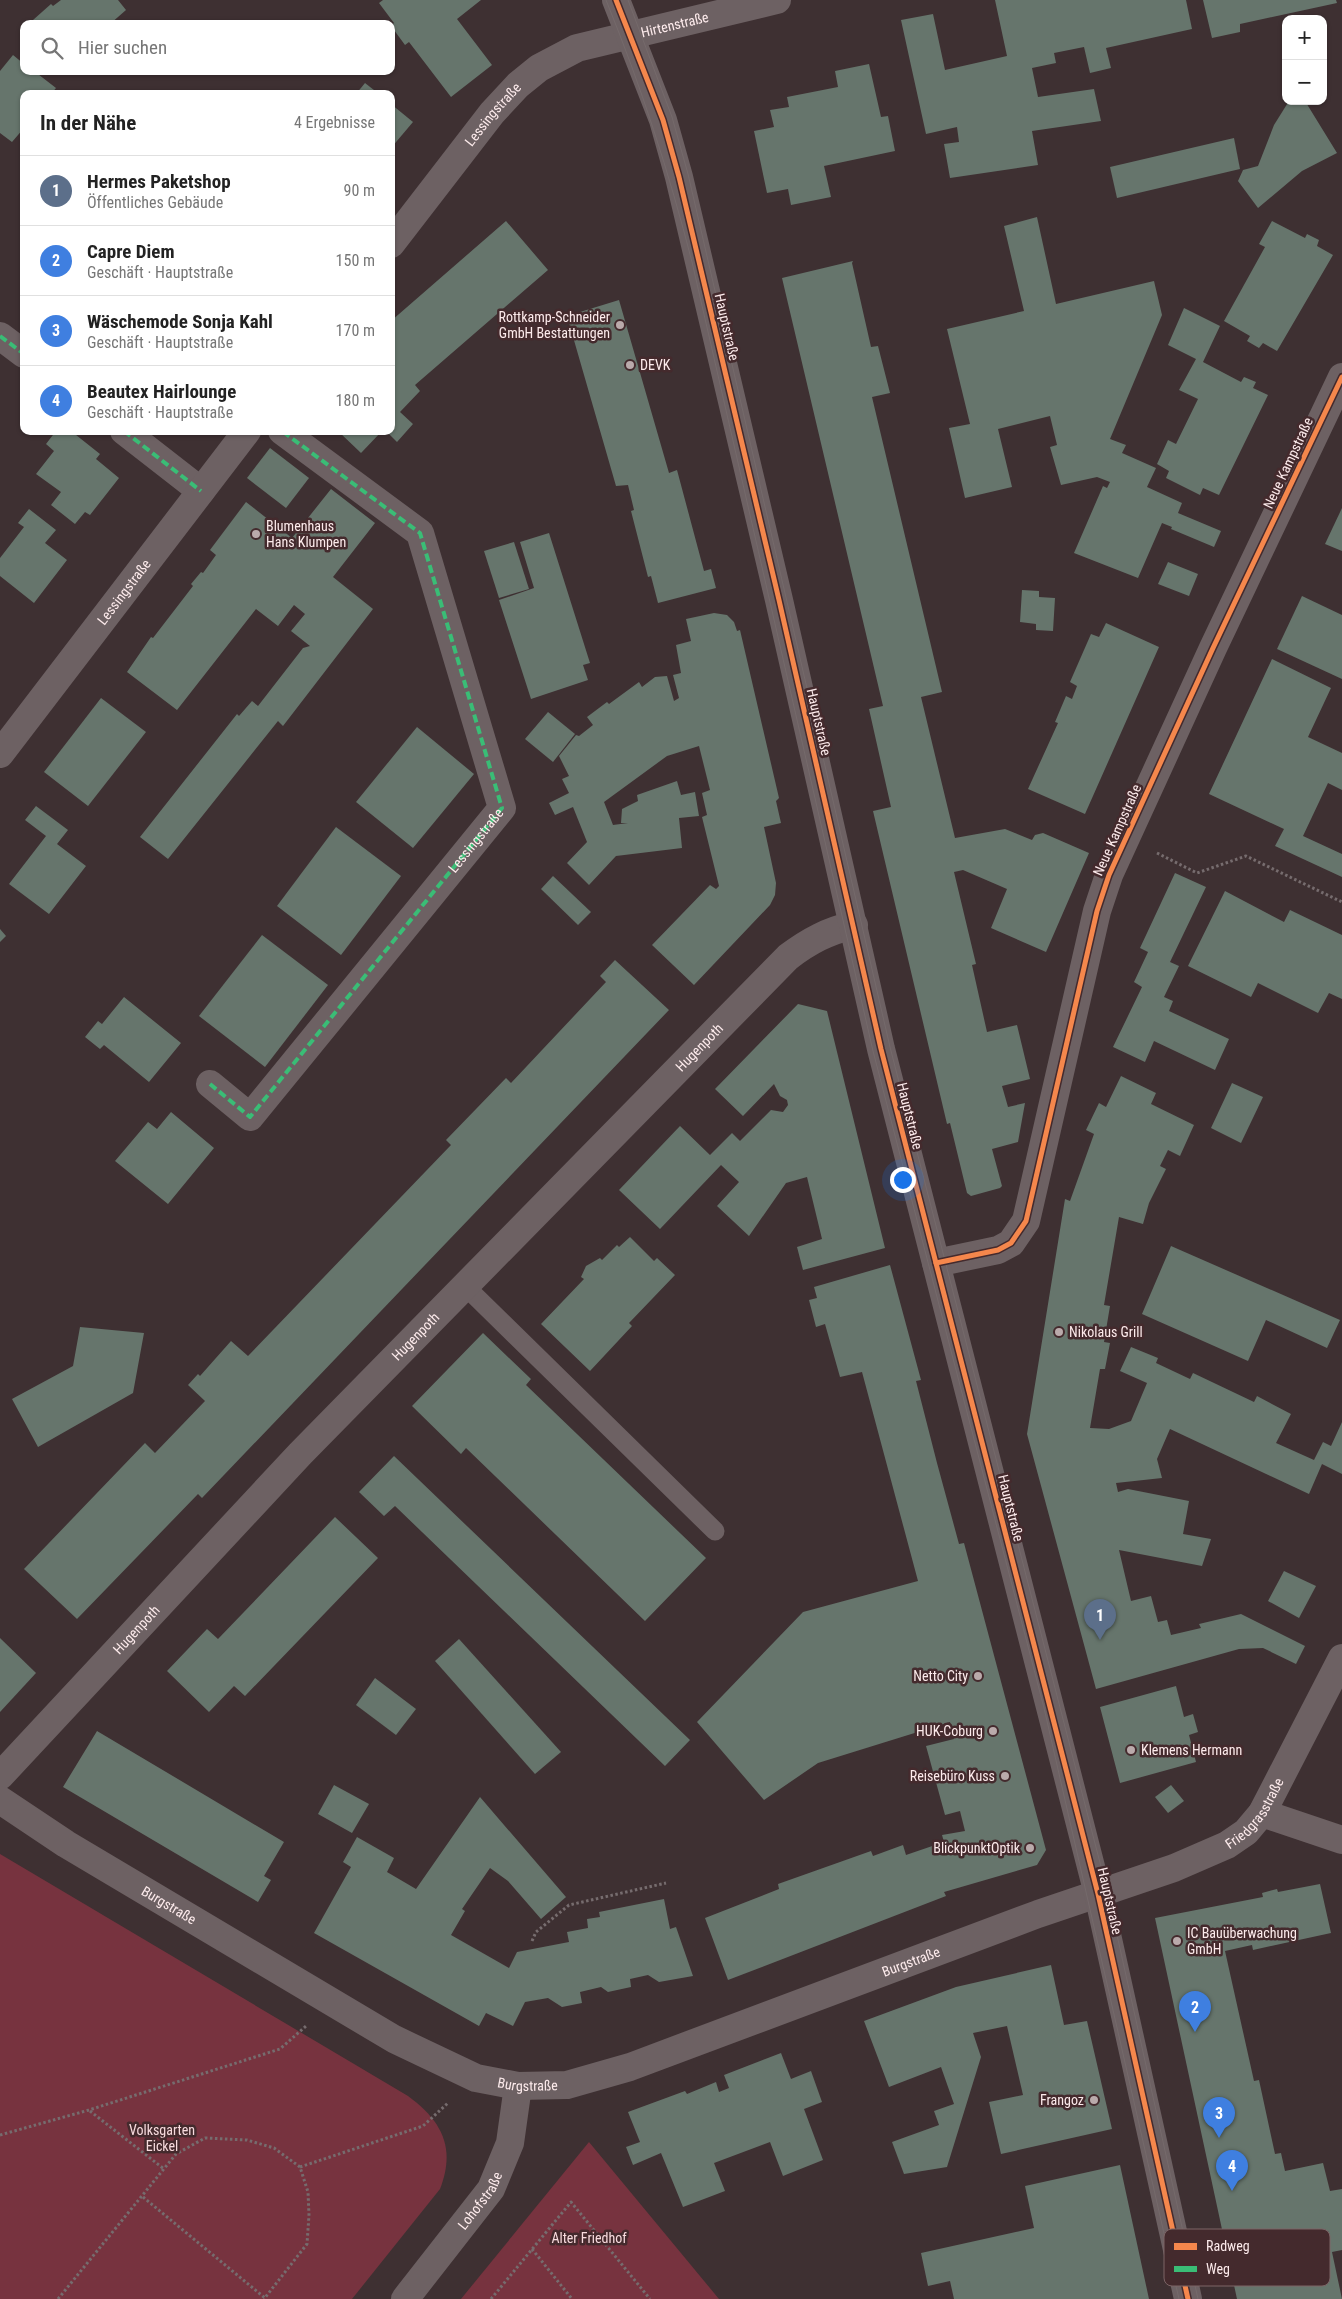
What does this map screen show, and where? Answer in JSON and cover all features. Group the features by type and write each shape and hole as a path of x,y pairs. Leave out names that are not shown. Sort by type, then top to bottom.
{"street":[{"name":"Hauptstraße","path":"616,0 631,34 663,120 680,177 854,925 881,1049 1098,1894 1172,2229"},
{"name":"Hirtenstraße","path":"631,34 777,0"},
{"name":"Lessingstraße","path":"395,239 492,112 518,85 539,68 577,48 631,34"},
{"path":"0,336 20,351"},
{"name":"Neue Kampstraße","path":"936,1263 998,1250 1011,1243 1026,1221 1097,910 1125,838 1342,377"},
{"path":"129,435 201,491"},
{"name":"Lessingstraße","path":"0,754 245,435"},
{"name":"Lessingstraße","path":"210,1084 250,1117 502,808 420,533 287,435"},
{"name":"Hugenpoth","path":"0,1776 300,1454 788,957 827,932 854,925"},
{"name":"Friedgrasstraße","path":"1098,1894 1174,1868 1226,1845 1246,1832 1262,1813 1342,1658"},
{"name":"Burgstraße","path":"0,1800 66,1844 394,2039 476,2078 518,2086 567,2085 630,2067 1030,1917 1098,1894"},
{"path":"1262,1813 1342,1840"},
{"name":"Lohofstraße","path":"404,2299 491,2189 510,2143 518,2086"},
{"name":"Hauptstraße","path":"1185,2286 1188,2299"}],"lane":[{"path":"464,1285 715,1531"}],"path":[{"path":"1125,838 1197,873 1246,856 1342,902"},
{"path":"532,1941 536,1932 568,1905 666,1883"},
{"path":"0,2134 89,2110 280,2049 332,2002"},
{"path":"300,2167 423,2126 476,2078"},
{"path":"89,2110 164,2169"},
{"path":"58,2299 176,2154 205,2138 247,2140 274,2148 300,2167 308,2192 310,2214 307,2244 265,2298 142,2197"},
{"path":"491,2299 571,2202 650,2299"},
{"path":"532,2249 572,2299"}],"green space":[{"name":"Volksgarten Eickel","path":"0,1854 408,2096 430,2115 443,2137 446,2148 447,2161 440,2189 352,2299 0,2299"},
{"name":"Alter Friedhof","path":"589,2142 719,2299 461,2299"}],"building":[{"path":"61,0 118,0 126,10 115,20 33,20 51,4 53,6"},
{"path":"383,0 481,0 457,19 492,65 451,97 409,42 405,45 395,31 395,20 392,20 379,3"},
{"path":"995,0 1186,0 1192,29 1106,48 1111,68 1090,73 1084,47 1054,53 1056,63 1032,68 1038,97 1094,89 1101,121 1032,131 1038,165 950,178 944,144 959,142 957,127 926,134 901,20 933,14 945,70 1007,56"},
{"path":"1203,0 1336,0 1337,3 1240,24 1240,32 1212,38"},
{"path":"13,55 20,61 20,75 39,75 56,88 54,90 20,90 20,133 12,142 0,133 0,71"},
{"path":"869,64 881,117 888,116 895,151 824,166 831,197 791,205 788,189 767,193 754,131 774,127 770,110 789,107 787,97 838,87 835,71"},
{"path":"365,83 374,90 359,90"},
{"path":"1286,105 1307,105 1337,153 1302,171 1258,208 1238,181 1243,170 1258,166 1274,125"},
{"path":"395,107 413,122 395,143"},
{"path":"1234,138 1240,169 1117,198 1110,167"},
{"path":"1037,217 1056,304 1154,281 1162,315 1110,439 1126,445 1122,453 1156,468 1147,487 1182,503 1178,513 1221,531 1214,547 1171,529 1172,527 1162,523 1138,578 1074,553 1103,486 1107,488 1110,482 1097,477 1061,485 1050,447 1057,445 1050,416 998,429 1012,487 965,498 949,428 970,424 947,329 1024,311 1004,226"},
{"path":"506,221 548,270 415,385 420,391 400,412 413,424 397,442 390,435 395,435 395,318"},
{"path":"1272,221 1305,238 1307,234 1319,240 1317,246 1333,255 1277,351 1263,343 1259,348 1247,341 1250,336 1224,321 1265,247 1259,244"},
{"path":"853,261 871,347 878,346 890,393 872,397 942,692 921,697 955,838 1005,829 1032,840 1035,835 1043,833 1089,853 1046,952 991,928 1007,889 963,870 954,872 976,964 972,965 987,1032 1017,1025 1030,1079 1002,1086 1008,1107 1025,1103 1018,1142 992,1149 1002,1186 971,1196 967,1193 950,1123 947,1124 873,811 891,807 869,709 883,706 782,278"},
{"path":"619,300 669,473 677,470 704,571 711,569 716,588 658,603 651,576 648,577 631,511 634,510 628,485 616,486 567,316"},
{"path":"1184,308 1220,326 1203,362 1241,382 1244,377 1256,382 1253,388 1268,395 1219,495 1203,488 1200,495 1166,478 1169,471 1157,464 1168,440 1176,444 1198,399 1179,390 1196,359 1168,345"},
{"path":"53,435 76,435 100,454 96,459 119,478 90,515 85,512 75,524 51,505 61,492 36,474 54,451 46,444"},
{"path":"342,435 378,435 361,453"},
{"path":"270,448 309,478 286,508 247,478"},
{"path":"331,489 375,523 333,577 373,609 283,726 278,721 168,859 140,837 237,714 239,716 252,701 258,706 303,648 310,646 291,631 305,614 294,605 278,626 256,609 177,710 127,672 151,637 153,638 193,586 191,584 201,572 203,573 216,555 210,550 246,502 292,538"},
{"path":"1342,508 1342,551 1325,544"},
{"path":"29,509 56,530 45,543 67,560 34,603 0,576 0,558 24,527 18,523"},
{"path":"549,533 590,663 583,665 588,680 531,699 499,600 534,588 520,542"},
{"path":"514,542 529,589 499,598 484,551"},
{"path":"1168,562 1198,574 1189,596 1158,584"},
{"path":"1022,590 1039,591 1039,597 1055,598 1053,631 1036,630 1036,624 1020,622"},
{"path":"1302,596 1342,615 1342,679 1277,649"},
{"path":"714,613 727,615 734,622 737,631 740,630 779,798 776,801 781,823 764,827 776,883 775,895 770,905 694,985 652,945 710,885 716,889 719,886 702,817 707,815 702,793 710,790 699,746 667,756 604,802 613,825 628,823 621,823 622,809 638,801 637,795 677,781 681,795 695,792 699,816 679,818 682,848 616,856 589,885 567,863 587,842 573,807 555,815 549,803 569,793 562,779 569,776 559,756 576,735 579,736 593,725 587,717 639,682 642,687 655,677 667,676 674,701 679,698 673,675 681,673 676,645 691,641 686,619"},
{"path":"1106,623 1159,647 1085,814 1028,789 1058,723 1055,722 1066,696 1072,699 1077,686 1070,682 1091,634 1099,637"},
{"path":"1272,659 1331,688 1308,737 1342,753 1342,790 1328,783 1303,836 1342,854 1342,877 1275,846 1284,829 1209,794"},
{"path":"101,698 146,732 88,806 44,772"},
{"path":"548,712 575,734 553,762 525,739"},
{"path":"417,727 474,774 413,848 356,802"},
{"path":"36,806 68,830 57,844 86,866 49,914 9,884 46,836 25,820"},
{"path":"336,827 401,876 341,955 277,906"},
{"path":"1175,873 1206,887 1170,962 1179,966 1164,997 1173,1001 1169,1011 1229,1039 1215,1070 1154,1041 1145,1062 1113,1047 1142,987 1134,982 1148,952 1140,948"},
{"path":"553,876 591,912 578,925 541,889"},
{"path":"1225,891 1284,922 1290,910 1342,935 1342,999 1329,993 1318,1013 1258,983 1251,997 1188,966"},
{"path":"0,929 6,936 0,942"},
{"path":"262,935 328,985 265,1067 199,1016"},
{"path":"615,960 669,1010 202,1498 198,1494 77,1619 24,1569 145,1443 155,1453 205,1401 188,1385 198,1374 200,1376 231,1341 248,1356 451,1145 446,1140 506,1078 511,1083 606,982 600,976"},
{"path":"124,997 181,1043 149,1082 104,1045 100,1049 85,1037 98,1021 102,1024"},
{"path":"798,1004 827,1011 885,1248 803,1270 797,1247 822,1239 807,1177 786,1183 749,1236 717,1206 739,1182 721,1165 660,1229 619,1190 680,1126 710,1155 732,1133 740,1141 771,1110 783,1112 788,1105 787,1100 780,1096 774,1084 743,1116 715,1089"},
{"path":"1121,1076 1156,1093 1151,1104 1194,1125 1180,1156 1168,1150 1160,1166 1166,1169 1149,1203 1143,1224 1119,1217 1104,1305 1110,1306 1104,1342 1110,1343 1105,1369 1100,1369 1090,1428 1109,1429 1131,1421 1147,1383 1120,1371 1131,1347 1158,1358 1156,1363 1190,1379 1193,1373 1254,1402 1257,1396 1291,1414 1276,1443 1314,1460 1323,1442 1331,1446 1342,1422 1342,1474 1322,1464 1309,1494 1170,1429 1157,1459 1162,1478 1116,1483 1118,1492 1128,1489 1189,1501 1183,1534 1211,1539 1202,1566 1119,1550 1131,1601 1151,1596 1158,1622 1167,1620 1171,1635 1201,1628 1199,1624 1241,1614 1305,1646 1296,1664 1263,1648 1239,1649 1096,1689 1027,1434 1065,1199 1070,1201 1094,1134 1086,1130 1099,1103 1106,1107"},
{"path":"1232,1083 1263,1097 1241,1143 1211,1128"},
{"path":"171,1112 214,1148 168,1204 115,1161 148,1122 157,1129"},
{"path":"630,1237 654,1261 657,1258 675,1275 629,1323 632,1326 590,1371 541,1324 584,1279 581,1277 586,1266 600,1258 602,1260 617,1245 619,1247"},
{"path":"1171,1246 1340,1320 1327,1348 1266,1320 1248,1361 1142,1314"},
{"path":"890,1265 921,1380 916,1381 937,1463 959,1544 964,1543 1046,1850 1037,1865 944,1892 946,1896 728,1980 705,1918 779,1889 778,1884 871,1851 873,1856 903,1845 906,1855 944,1842 942,1835 965,1831 960,1811 945,1815 926,1746 954,1739 950,1722 818,1763 764,1800 697,1722 803,1612 918,1581 862,1372 840,1377 825,1324 816,1327 809,1300 817,1298 814,1287"},
{"path":"80,1327 144,1333 133,1393 38,1447 12,1399 73,1366"},
{"path":"483,1333 531,1379 526,1385 706,1558 645,1621 466,1448 461,1454 412,1406"},
{"path":"394,1456 690,1740 665,1766 395,1506 384,1516 359,1492"},
{"path":"335,1517 378,1558 245,1696 234,1686 209,1712 167,1671 207,1629 218,1639"},
{"path":"1284,1571 1316,1586 1299,1618 1268,1601"},
{"path":"0,1638 36,1673 0,1712"},
{"path":"459,1639 561,1752 535,1774 435,1661"},
{"path":"375,1678 416,1709 396,1735 356,1705"},
{"path":"1176,1686 1184,1717 1193,1714 1198,1732 1189,1735 1196,1762 1120,1783 1100,1707"},
{"path":"97,1731 284,1842 264,1876 271,1880 258,1902 63,1787"},
{"path":"334,1785 369,1804 352,1833 318,1814"},
{"path":"1171,1785 1184,1801 1168,1813 1155,1797"},
{"path":"480,1797 566,1897 541,1919 508,1881 490,1868 462,1909 465,1911 451,1935 509,1968 517,1952 569,1942 567,1932 588,1928 587,1919 600,1917 599,1912 664,1899 670,1929 676,1927 693,1976 659,1982 648,1975 630,1979 631,1987 608,1992 601,1987 580,1992 582,2003 562,2007 548,1998 525,2002 513,2026 486,2013 479,2026 314,1933 351,1867 343,1862 357,1837 394,1858 387,1872 416,1889"},
{"path":"1320,1884 1331,1933 1253,1950 1252,1945 1225,1951 1254,2081 1259,2080 1275,2154 1281,2153 1285,2171 1323,2163 1330,2191 1342,2189 1342,2250 1332,2252 1342,2299 1237,2299 1234,2286 1330,2286 1330,2229 1222,2229 1155,1918 1263,1897 1262,1893 1277,1889 1278,1892"},
{"path":"1051,1965 1064,2025 1087,2021 1112,2129 1001,2154 989,2102 1023,2095 1007,2026 973,2033 981,2057 947,2167 904,2174 892,2142 939,2125 934,2111 954,2104 941,2067 889,2087 864,2021 956,1987"},
{"path":"781,2053 791,2079 811,2071 822,2102 804,2109 823,2160 783,2176 770,2142 714,2163 725,2191 683,2207 661,2153 633,2165 626,2147 640,2142 628,2112 685,2091 687,2094 716,2082 719,2092 729,2088 724,2075"},
{"path":"1120,2165 1149,2299 954,2299 950,2281 928,2286 921,2253 1034,2228 1025,2186"}],"tram line":[{"path":"606,0 654,130 692,262 873,1051 1044,1708 1164,2233"},
{"path":"628,0 672,117 688,174 890,1047 1107,1890 1182,2229"},
{"path":"1176,2286 1179,2299"},
{"path":"1195,2286 1198,2299"}],"marked path":[{"path":"0,336 20,351"},
{"path":"129,435 201,491"},
{"path":"210,1084 250,1117 502,808 420,533 287,435"}],"cycle path":[{"path":"616,0 663,120 679,177 779,600 881,1049 1098,1894 1172,2229"},
{"path":"936,1263 998,1250 1011,1243 1026,1221 1097,911 1109,875 1213,648 1342,377"},
{"path":"1185,2286 1188,2299"}],"place":[{"name":"Rottkamp-Schneider GmbH Bestattungen","path":"620,325"},
{"name":"DEVK","path":"630,365"},
{"name":"Blumenhaus Hans Klumpen","path":"256,534"},
{"name":"Nikolaus Grill","path":"1059,1332"},
{"name":"Hermes Paketshop","path":"1100,1640"},
{"name":"Netto City","path":"978,1676"},
{"name":"HUK-Coburg","path":"993,1731"},
{"name":"Klemens Hermann","path":"1131,1750"},
{"name":"Reisebüro Kuss","path":"1005,1776"},
{"name":"BlickpunktOptik","path":"1030,1848"},
{"name":"IC Bauüberwachung GmbH","path":"1177,1941"},
{"name":"Capre Diem","path":"1195,2032"},
{"name":"Frangoz","path":"1094,2100"},
{"name":"Wäschemode Sonja Kahl","path":"1219,2138"},
{"name":"Beautex Hairlounge","path":"1232,2191"}]}
